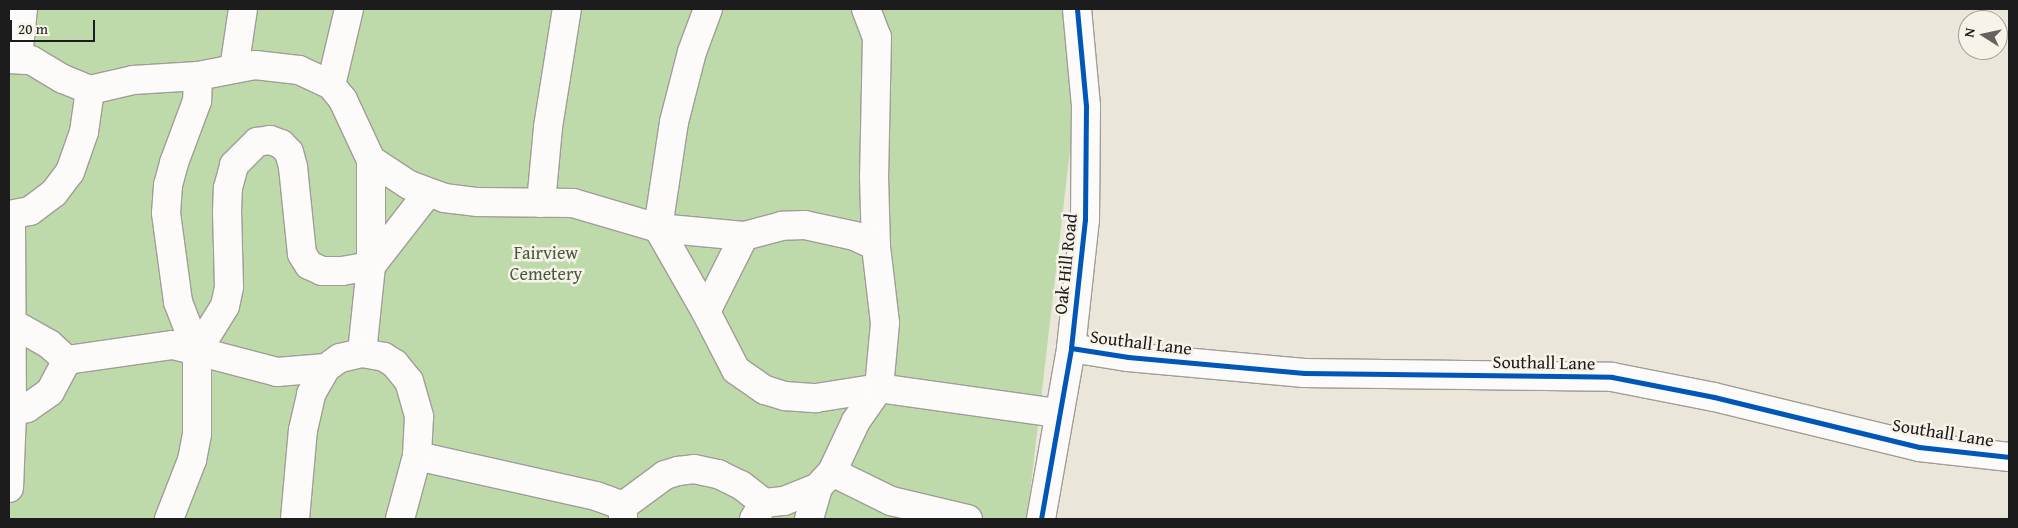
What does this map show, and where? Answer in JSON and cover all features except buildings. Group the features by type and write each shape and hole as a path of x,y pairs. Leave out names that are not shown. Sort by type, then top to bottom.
{"street":[{"path":"23,9 13,58 31,60 63,79 90,90 133,80 198,76 255,65 299,70 331,85 343,100 371,160 371,266 362,353"},
{"path":"234,68 244,9"},
{"path":"331,85 349,9"},
{"path":"541,203 548,127 568,9"},
{"path":"708,9 681,95 658,228 706,312 736,370 766,390 784,396 816,398 879,388 1058,413"},
{"path":"809,519 825,479 856,421 879,388 885,323 876,246 874,176 877,37 866,9"},
{"name":"Oak Hill Road","path":"1041,519 1058,413 1071,348 1085,220 1086,106 1077,9"},
{"path":"169,519 192,460 197,434 197,351 178,302 166,214 168,186 174,163 197,101 198,76"},
{"path":"9,488 12,412 12,323 9,295 10,216 30,211 48,197 70,172 84,132 90,90"},
{"path":"197,351 225,306 229,287 228,188 234,165 257,142 270,140 281,144 289,152 299,241 309,265 322,271 371,266 427,194"},
{"path":"371,160 427,194 478,202 573,203 658,228 744,236 782,226 805,225 855,236 876,246"},
{"path":"706,312 744,236"},
{"path":"12,323 49,344 67,360 173,345 277,372 326,368"},
{"name":"Southall Lane","path":"1071,348 1128,357 1304,373 1612,377 1714,397 1920,447 2009,457"},
{"path":"295,519 306,414 311,394 326,368 340,358 362,353 384,357 395,364 408,381 420,417 418,456 400,519"},
{"path":"12,412 27,408 50,392 67,360"},
{"path":"418,456 596,496 623,512 665,475 694,470 718,474 741,485 759,511 784,501 825,479 891,501 968,519"}],"green space":[{"name":"Fairview Cemetery","path":"9,9 1076,9 1083,39 1027,519 9,519"}],"cycle path":[{"path":"1041,519 1071,348 1085,220 1086,106 1077,9"},
{"path":"1071,348 1128,357 1304,373 1612,377 1714,397 1919,447 2009,457"}]}
